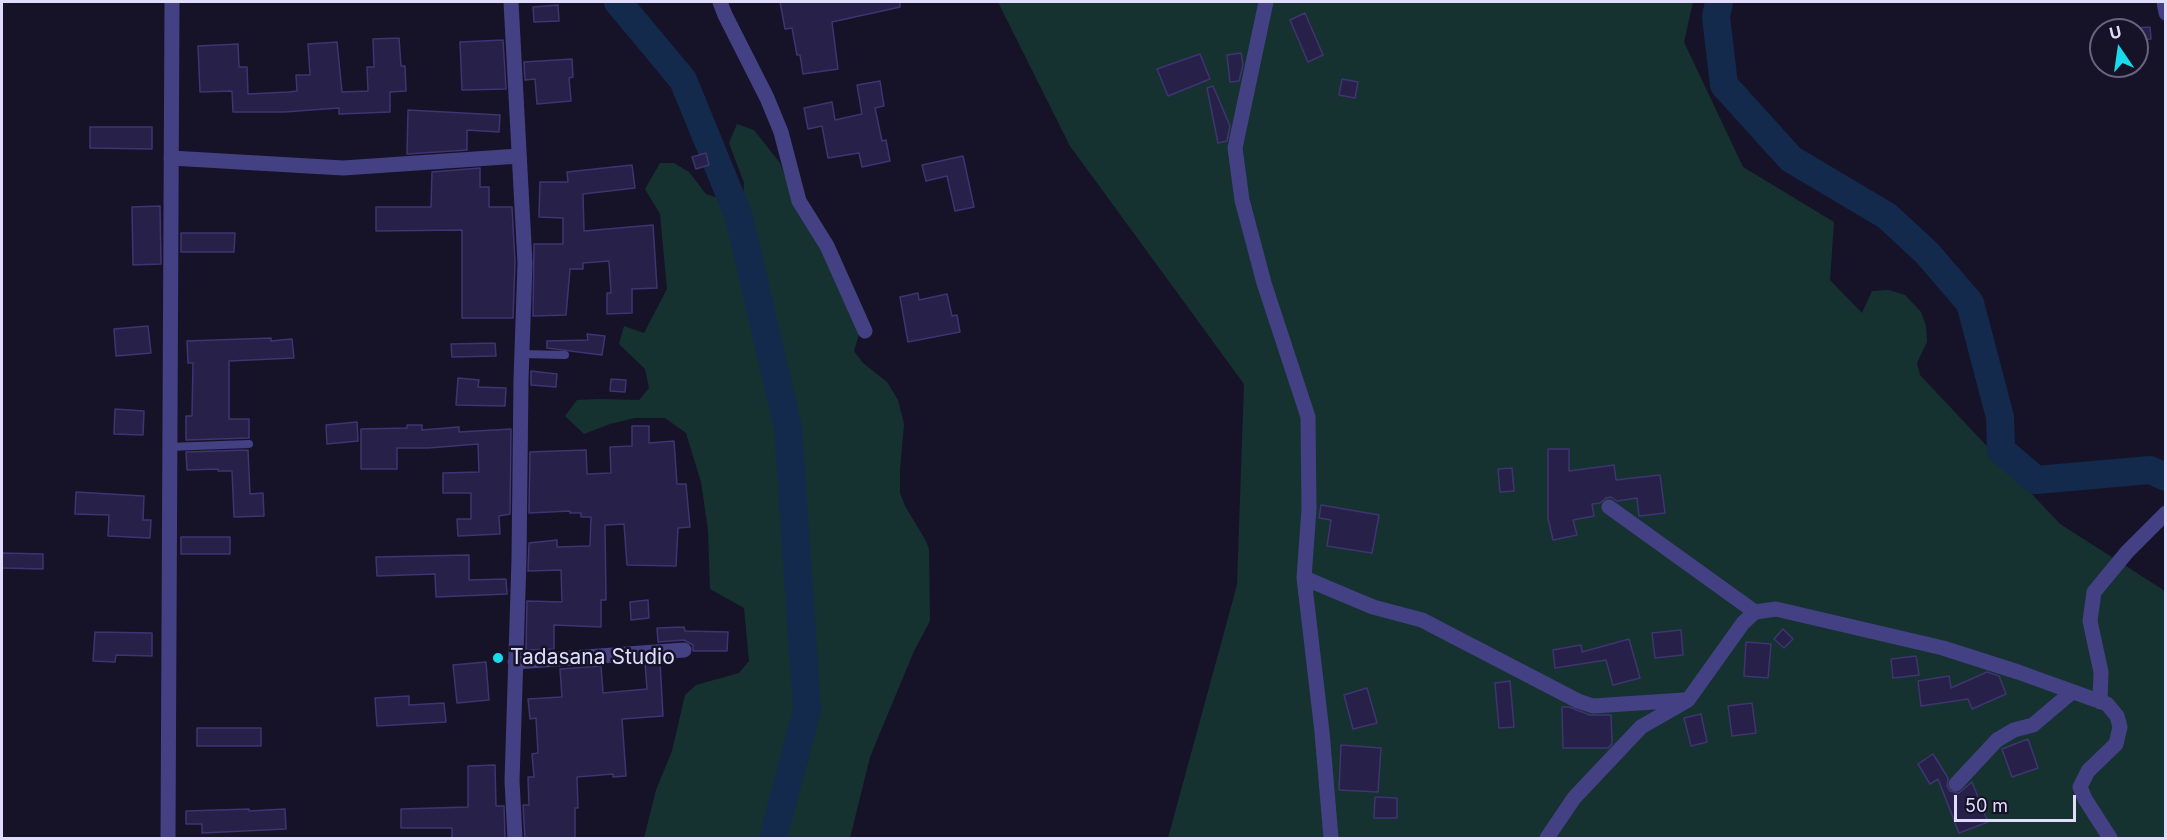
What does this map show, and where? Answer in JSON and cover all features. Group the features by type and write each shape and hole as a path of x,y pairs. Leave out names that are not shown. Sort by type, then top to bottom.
{"street":[{"path":"168,838 172,2"},
{"path":"511,2 525,263 512,781 515,838"},
{"path":"720,2 781,132 799,201 827,246 865,331"},
{"path":"1266,2 1235,148 1242,200 1264,283 1308,417 1309,509 1304,578 1322,732 1331,838"},
{"path":"2164,2 2166,13"},
{"path":"171,158 343,168 519,156"},
{"path":"1609,507 1755,612"},
{"path":"2100,702 2101,672 2090,621 2094,592 2127,552 2166,513"},
{"path":"1304,578 1373,607 1422,620 1562,694 1593,706 1688,700"},
{"path":"1546,838 1574,798 1641,727 1688,700 1743,623 1755,612 1776,609 1943,648 2107,705 2117,716 2120,727 2116,744 2088,771 2080,787 2110,838"},
{"path":"515,662 684,650"},
{"path":"1956,784 1997,740 2014,730 2033,725 2072,692"}],"lane":[{"path":"522,354 565,355"},
{"path":"169,447 249,444"}],"green space":[{"path":"998,2 1693,2 1684,42 1743,167 1834,222 1830,280 1862,313 1872,291 1889,290 1905,295 1921,312 1926,326 1927,342 1917,363 1920,375 2060,524 2165,591 2165,838 1168,838 1237,585 1244,384 1070,146"},
{"path":"737,124 754,130 780,163 795,203 822,248 860,331 854,351 863,363 887,382 898,400 904,424 900,493 929,549 930,621 914,651 870,757 850,838 644,838 656,790 672,751 685,695 696,685 739,673 749,661 744,608 710,589 708,530 701,482 686,433 665,418 635,418 584,434 565,416 577,400 639,400 649,388 645,369 619,344 624,326 644,333 667,289 660,214 645,189 660,163 674,163 689,172 706,194 724,200 743,199 744,183 729,143"}],"building":[{"path":"780,2 900,2 900,7 832,22 838,69 803,74 792,28 785,29"},
{"path":"558,5 559,21 534,22 533,7"},
{"path":"1305,13 1323,55 1308,62 1290,20"},
{"path":"399,38 401,66 405,66 406,91 390,92 390,112 339,114 339,108 284,112 233,112 232,91 200,92 198,46 238,44 239,67 247,67 248,94 297,91 296,75 310,75 308,44 337,42 342,92 368,91 367,67 374,67 373,39"},
{"path":"503,40 506,89 462,90 460,42"},
{"path":"1241,53 1243,65 1239,81 1230,82 1227,55"},
{"path":"1200,54 1210,79 1168,96 1157,69"},
{"path":"572,59 573,77 569,78 571,101 537,104 535,79 525,80 524,62"},
{"path":"1342,79 1358,82 1355,98 1339,95"},
{"path":"880,81 884,106 875,108 882,141 886,140 890,161 862,167 859,153 828,158 822,126 808,129 804,108 832,102 835,120 862,114 857,85"},
{"path":"1213,86 1230,126 1227,141 1218,143 1207,88"},
{"path":"408,110 500,115 499,132 467,130 467,150 407,154"},
{"path":"90,127 152,127 152,149 90,148"},
{"path":"706,153 709,165 696,169 692,157"},
{"path":"963,156 974,207 955,211 947,176 926,181 922,165"},
{"path":"632,165 635,188 583,194 584,231 653,225 657,288 632,289 632,313 607,314 607,293 611,293 609,261 583,263 583,269 570,269 566,315 533,316 534,244 563,244 563,218 539,217 540,182 568,182 567,172"},
{"path":"480,168 480,187 489,187 489,207 512,207 515,263 513,318 462,318 462,230 376,231 376,207 431,207 432,172"},
{"path":"160,206 161,264 133,265 132,207"},
{"path":"181,233 235,233 234,252 181,252"},
{"path":"918,293 919,300 947,294 952,316 957,315 960,332 908,342 900,297"},
{"path":"148,326 151,353 116,356 114,329"},
{"path":"587,334 605,336 602,355 547,348 547,341 588,340"},
{"path":"271,338 271,341 292,339 294,358 229,361 229,419 249,419 249,438 186,440 186,416 192,416 193,363 188,363 187,341"},
{"path":"495,343 496,356 452,357 451,344"},
{"path":"531,371 557,374 556,387 531,385"},
{"path":"458,378 479,380 478,387 506,388 505,406 456,405"},
{"path":"611,379 626,380 625,392 610,391"},
{"path":"115,409 144,411 143,435 114,434"},
{"path":"357,422 358,441 327,444 326,425"},
{"path":"407,425 422,425 422,430 459,427 459,432 511,429 510,514 499,516 500,534 458,536 457,519 471,519 471,493 443,493 443,473 479,472 478,444 397,448 397,469 361,469 361,429 407,428"},
{"path":"632,426 649,426 649,443 674,441 677,484 686,484 690,527 678,528 676,566 627,565 624,524 605,525 606,600 601,600 601,627 554,625 554,649 526,650 527,601 562,602 561,570 528,571 529,543 557,540 557,547 590,546 591,517 581,517 581,513 570,513 570,511 529,513 530,452 586,450 587,474 611,473 610,447 632,446"},
{"path":"1548,449 1569,449 1569,471 1614,465 1616,480 1660,475 1665,513 1639,516 1637,498 1617,501 1611,497 1606,498 1600,503 1592,504 1594,516 1573,520 1577,535 1553,540 1548,518"},
{"path":"248,450 250,494 263,493 264,516 234,517 232,471 187,470 186,452"},
{"path":"1512,468 1514,491 1500,492 1498,469"},
{"path":"76,492 144,496 143,520 151,520 150,538 108,536 109,515 75,514"},
{"path":"1321,505 1379,515 1372,553 1327,546 1331,520 1319,518"},
{"path":"181,537 230,537 230,554 181,554"},
{"path":"2,553 43,554 43,569 2,568"},
{"path":"469,555 469,580 506,579 507,594 436,597 435,574 377,576 376,557"},
{"path":"648,600 649,618 631,620 630,602"},
{"path":"684,627 685,631 728,632 727,651 693,651 693,645 684,640 658,642 657,628"},
{"path":"1783,629 1793,639 1784,648 1774,639"},
{"path":"1681,630 1683,655 1655,658 1652,633"},
{"path":"95,632 152,633 152,656 116,655 115,662 93,661"},
{"path":"1629,639 1640,678 1613,685 1606,660 1555,668 1553,650 1581,645 1582,652"},
{"path":"1746,642 1771,644 1768,678 1744,676"},
{"path":"1916,656 1919,675 1893,678 1891,659"},
{"path":"660,661 663,716 622,719 626,776 613,777 613,774 577,777 578,808 575,808 575,838 525,838 523,805 529,805 528,777 534,777 532,754 538,753 536,718 530,719 528,699 562,697 560,669 601,666 603,693 647,689 645,663"},
{"path":"486,662 489,700 457,703 453,665"},
{"path":"1987,672 1999,676 2006,694 1972,709 1968,699 1921,706 1918,681 1949,676 1951,688"},
{"path":"1510,681 1514,727 1499,728 1495,683"},
{"path":"1367,688 1377,723 1353,729 1344,695"},
{"path":"409,696 409,705 444,703 446,722 377,726 375,698"},
{"path":"1752,703 1756,733 1732,736 1728,706"},
{"path":"1562,707 1569,707 1590,715 1611,715 1612,744 1608,748 1563,748"},
{"path":"1701,714 1707,742 1691,746 1684,718"},
{"path":"197,728 261,728 261,746 197,746"},
{"path":"2028,739 2038,768 2012,777 2002,749"},
{"path":"1341,745 1381,748 1378,792 1339,790"},
{"path":"1933,754 1948,778 1947,786 1950,791 1959,793 1972,782 1988,822 1959,833 1938,779 1930,784 1918,764"},
{"path":"495,765 496,806 504,806 505,838 452,838 452,828 401,828 401,809 468,807 468,766"},
{"path":"1375,797 1397,798 1397,818 1374,818"},
{"path":"249,809 249,811 285,809 286,829 202,833 202,824 186,824 186,811"}],"waterway":[{"path":"618,2 683,80 739,217 788,428 807,710 773,838"},
{"path":"1719,2 1716,17 1724,85 1791,159 1887,216 1927,253 1970,303 2000,417 2001,450 2036,480 2150,470 2166,477"}],"place":[{"name":"Tadasana Studio","path":"498,658"}]}
